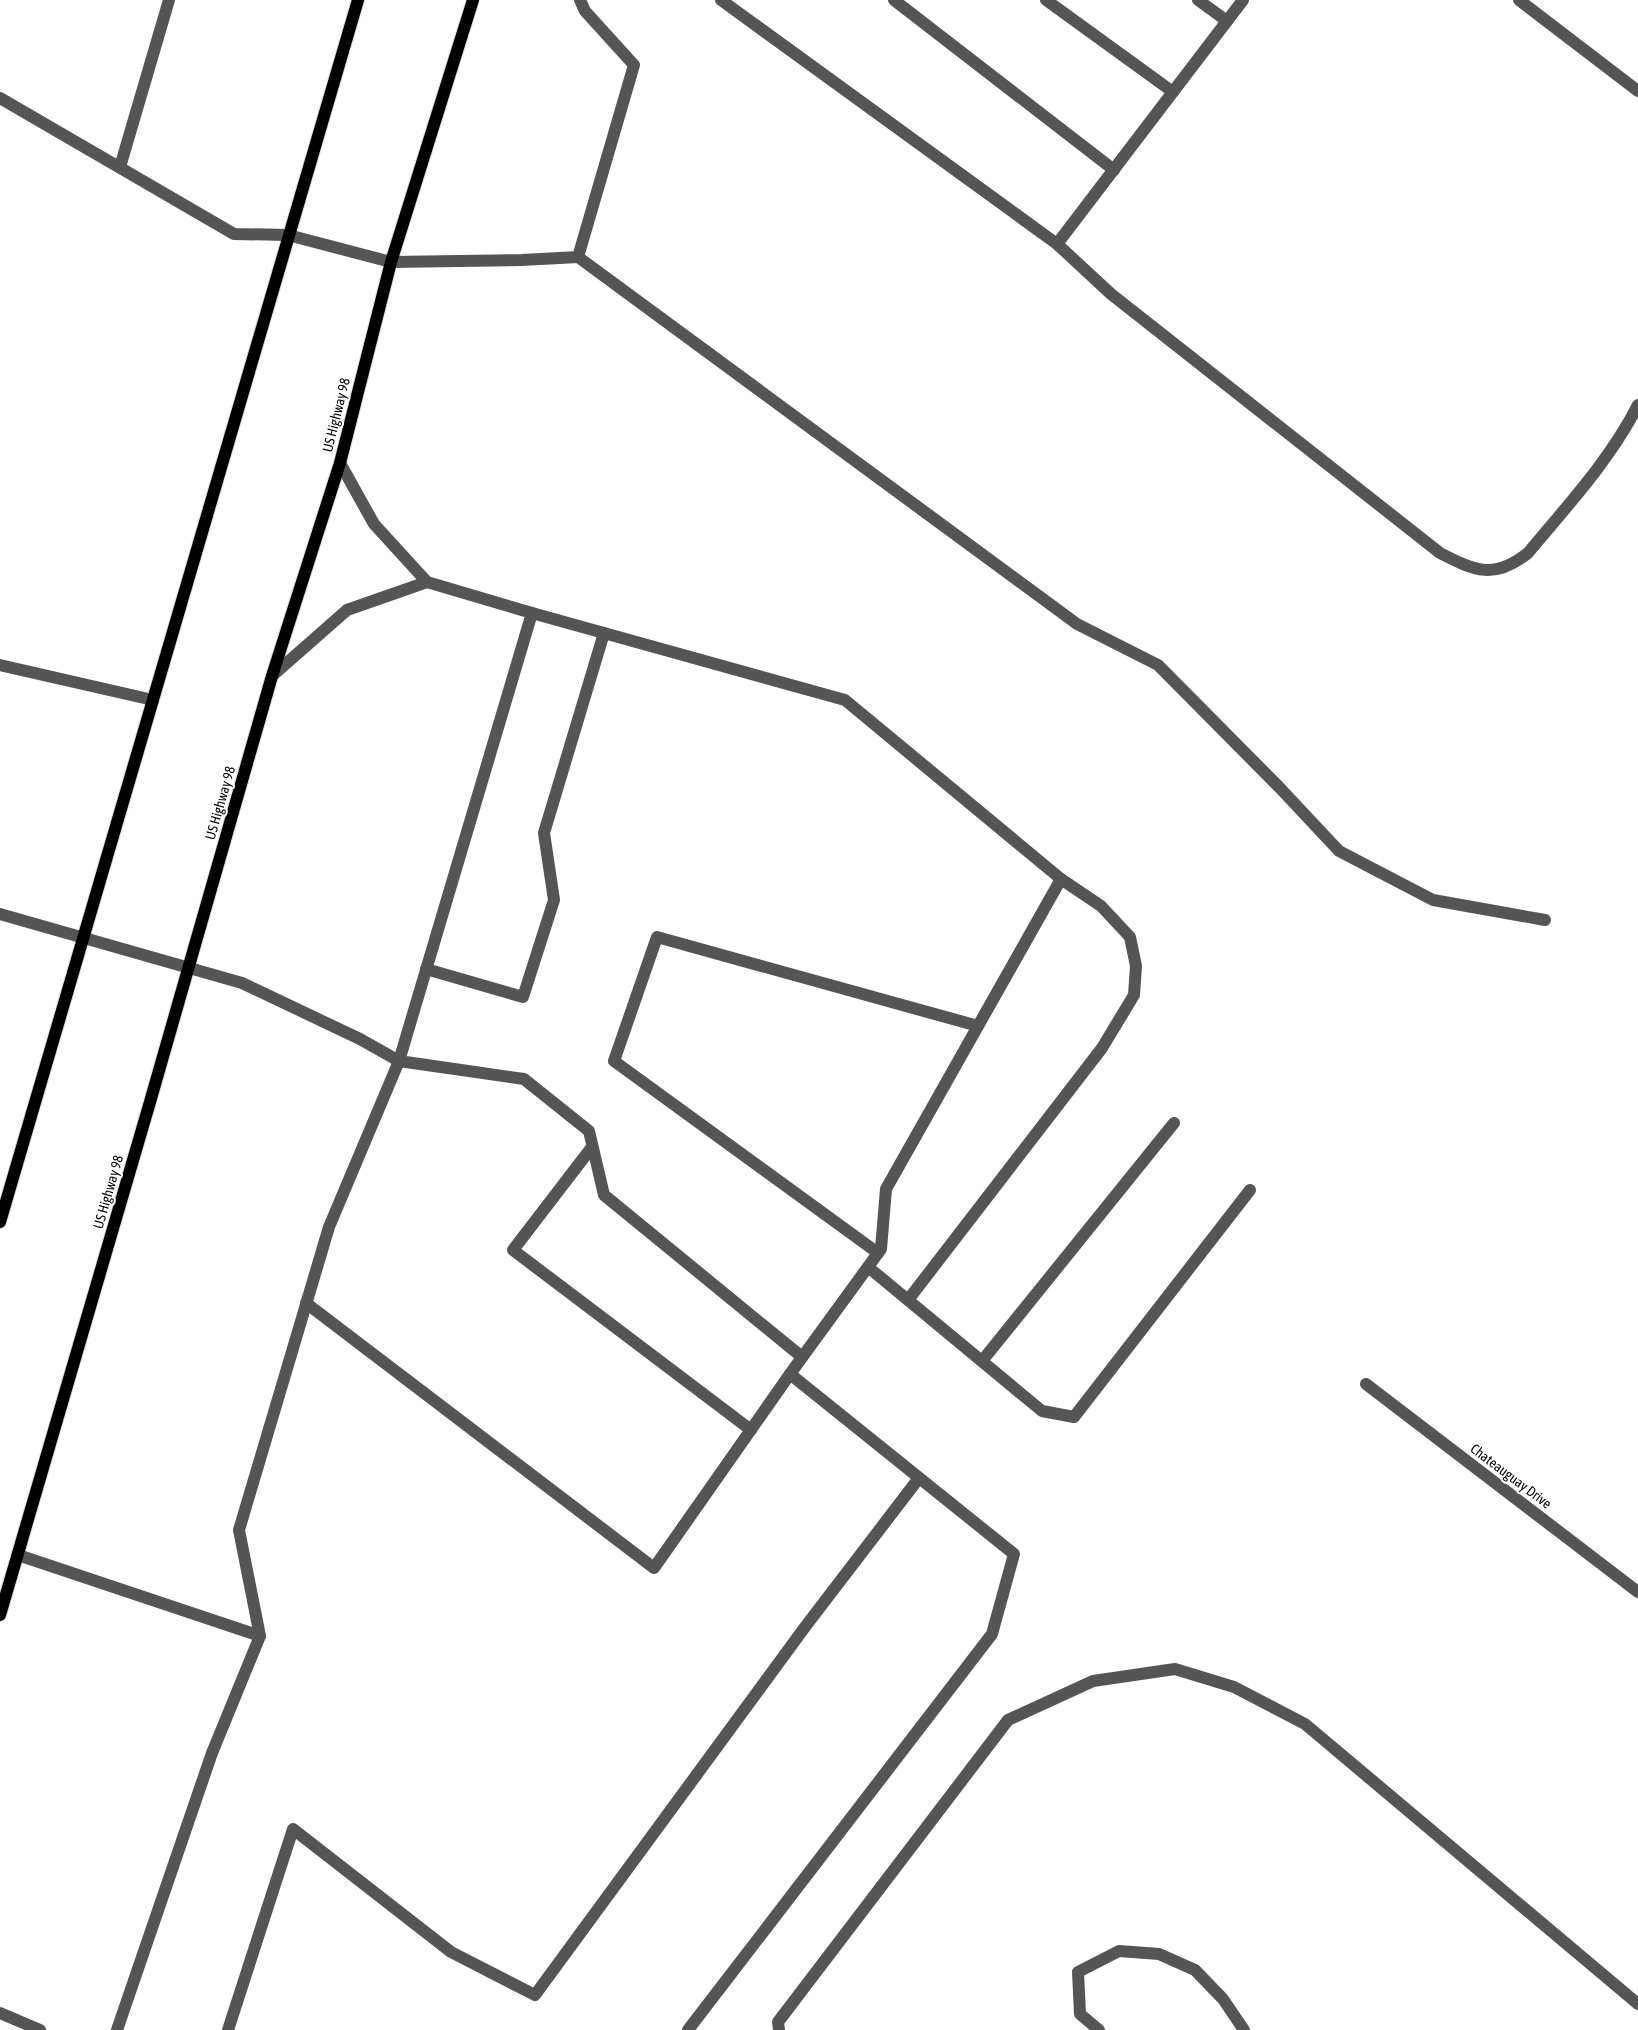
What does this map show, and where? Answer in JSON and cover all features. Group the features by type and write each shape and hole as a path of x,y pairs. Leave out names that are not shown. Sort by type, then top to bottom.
{"main road":[{"path":"0,1222 358,0"},
{"name":"US Highway 98","path":"0,1615 272,676 340,463 392,262 473,0"}],"street":[{"path":"120,167 169,0"},
{"path":"578,257 634,65 585,11 580,0"},
{"path":"721,0 1057,244 1111,294 1432,547 1470,568 1496,570 1514,564 1528,554 1606,457 1628,426 1638,405"},
{"path":"894,0 1114,170"},
{"path":"1046,0 1173,92"},
{"path":"1198,0 1227,21"},
{"path":"1057,244 1243,0"},
{"path":"1519,0 1638,91"},
{"path":"0,98 234,234 288,235 392,262 578,257 1077,624 1158,665 1279,787 1339,851 1433,900 1544,920"},
{"path":"340,463 374,524 427,582 845,700 1062,879 1100,906 1130,937 1136,966 1134,995 1102,1048 908,1300"},
{"path":"272,676 347,610 427,582"},
{"path":"116,2030 212,1753 260,1636 239,1530 329,1227 400,1061 532,613"},
{"path":"426,969 523,997 554,900 544,833 604,633"},
{"path":"0,665 153,700"},
{"path":"306,1303 654,1568 802,1357 881,1249 886,1189 1062,879"},
{"path":"0,914 242,983 360,1039 400,1061 524,1080 589,1131 604,1195 802,1357"},
{"path":"878,1253 614,1061 657,937 978,1026"},
{"path":"982,1361 1174,1123"},
{"path":"592,1147 513,1250 751,1430"},
{"path":"868,1267 1042,1410 1074,1417 1250,1190"},
{"path":"688,2030 992,1634 1014,1554 790,1374"},
{"name":"Chateauguay Drive","path":"1366,1384 1638,1592"},
{"path":"228,2030 293,1829 450,1952 535,1995 805,1627 919,1478"},
{"path":"18,1555 260,1636"},
{"path":"779,2030 778,2022 1008,1720 1093,1682 1175,1669 1234,1687 1305,1724 1638,2004"},
{"path":"1099,2030 1080,2014 1078,1972 1119,1951 1159,1954 1195,1970 1223,1999 1244,2030"},
{"path":"0,2013 40,2030"}]}
